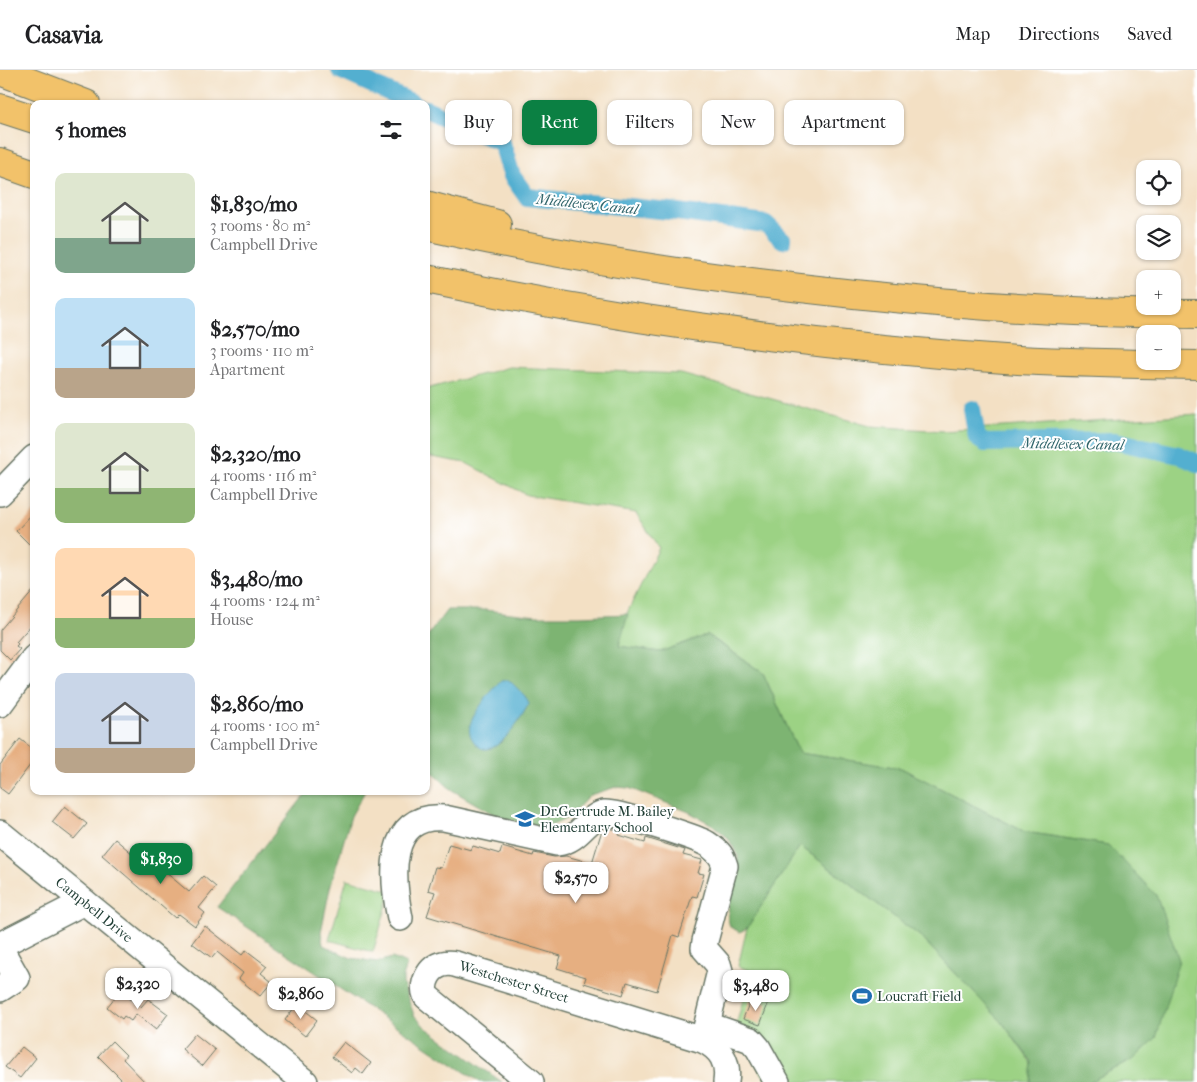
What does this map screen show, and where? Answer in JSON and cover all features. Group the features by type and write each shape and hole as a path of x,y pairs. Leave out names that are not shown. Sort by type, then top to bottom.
{"highway":[{"path":"0,71 76,100"},
{"path":"0,108 30,118"},
{"path":"0,162 30,173"},
{"path":"0,174 30,183"},
{"path":"430,206 685,273"},
{"path":"430,227 509,244 685,273 807,289 930,302 1106,312 1197,314"},
{"path":"430,280 595,311 788,339 1020,360 1197,365"}],"street":[{"path":"0,492 30,462"},
{"path":"0,704 30,663"},
{"path":"400,918 395,890 398,844 403,835 425,819 444,818 557,843 570,840 596,818 606,813 633,819 700,840 718,851 722,857 724,872 704,948 718,964 720,971 706,1032 751,1040 758,1048 777,1082"},
{"name":"Campbell Drive","path":"0,833 305,1082"},
{"path":"0,989 17,978 0,947 84,902"},
{"name":"Westchester Street","path":"531,1082 426,996 424,985 429,973 440,964 455,964 706,1032 713,1045 722,1054 726,1067 726,1082"}],"green space":[{"path":"509,367 681,374 870,426 943,431 1197,414 1197,1082 1089,1082 1134,1059 1108,845 1025,832 901,768 799,753 763,673 708,635 660,652 618,646 628,611 659,548 636,513 527,495 466,463 430,457 430,388"},
{"path":"447,610 485,610 537,616 628,614 619,646 660,652 707,635 763,673 799,753 901,768 1025,832 1108,845 1156,895 1179,960 1156,1038 1134,1059 1089,1082 1030,1082 1032,1062 1002,1022 920,936 800,846 747,928 740,932 730,927 728,919 729,900 737,877 738,856 728,838 713,825 689,812 629,788 616,787 590,795 568,818 553,825 540,827 500,818 452,790 430,770 430,633","holes":["509,680 525,696 529,703 502,742 486,749 477,745 470,735"]},
{"path":"305,795 363,795 351,816 330,888 321,932 323,945 351,958 378,962 392,958 407,964 403,974 403,984 414,1015 425,1027 502,1082 480,1082 217,907"},
{"path":"800,846 920,936 1002,1022 1045,1082 767,1082 745,1045 732,1040 751,971 738,966 747,928"},
{"path":"347,879 391,891 373,952 329,940"}],"water":[{"path":"509,680 525,696 529,703 514,728 506,737 490,748 482,748 475,743 470,735 469,728 472,720 483,702 497,685 501,681"}],"building":[{"path":"30,516 30,545 16,531"},
{"path":"30,595 30,626 16,642 18,644 16,646 20,649 10,660 0,650 0,630"},
{"path":"20,739 30,747 30,765 8,794 0,788 0,765"},
{"path":"65,806 87,824 74,839 52,822"},
{"path":"606,828 620,830 619,835 645,843 646,838 685,850 683,855 702,860 698,873 704,874 697,897 692,896 679,937 673,935 657,991 627,982 623,995 584,983 586,977 557,968 561,956 427,916 435,892 428,890 435,867 441,868 449,844 471,850 473,846 500,854 502,847 533,856 534,853 554,857 566,856 592,863 602,830"},
{"path":"115,839 153,871 157,865 189,892 203,876 216,887 199,908 205,913 195,926 179,914 175,918 102,855"},
{"path":"205,926 242,955 246,950 267,966 261,973 272,982 260,996 239,979 243,973 217,952 212,958 192,943"},
{"path":"120,991 141,1007 148,999 168,1014 156,1030 136,1014 131,1021 124,1016 122,1019 107,1007"},
{"path":"751,998 768,1004 760,1025 743,1019"},
{"path":"297,1004 317,1020 305,1036 285,1020"},
{"path":"195,1034 215,1050 202,1066 182,1049"},
{"path":"112,1041 126,1055 123,1059 145,1082 124,1082 98,1056"},
{"path":"344,1042 371,1063 363,1074 356,1068 352,1073 332,1057"},
{"path":"22,1047 36,1058 20,1078 5,1067"}],"waterway":[{"name":"Middlesex Canal","path":"340,70 406,100"},
{"name":"Middlesex Canal","path":"430,111 502,143 512,176 527,197 670,211 766,224 783,240"},
{"name":"Middlesex Canal","path":"972,409 977,438 985,443 1115,441 1179,455 1197,463"}],"place":[{"name":"Dr.Gertrude M. Bailey Elementary School","path":"525,819"},
{"name":"Loucraft Field","path":"862,996"}]}
